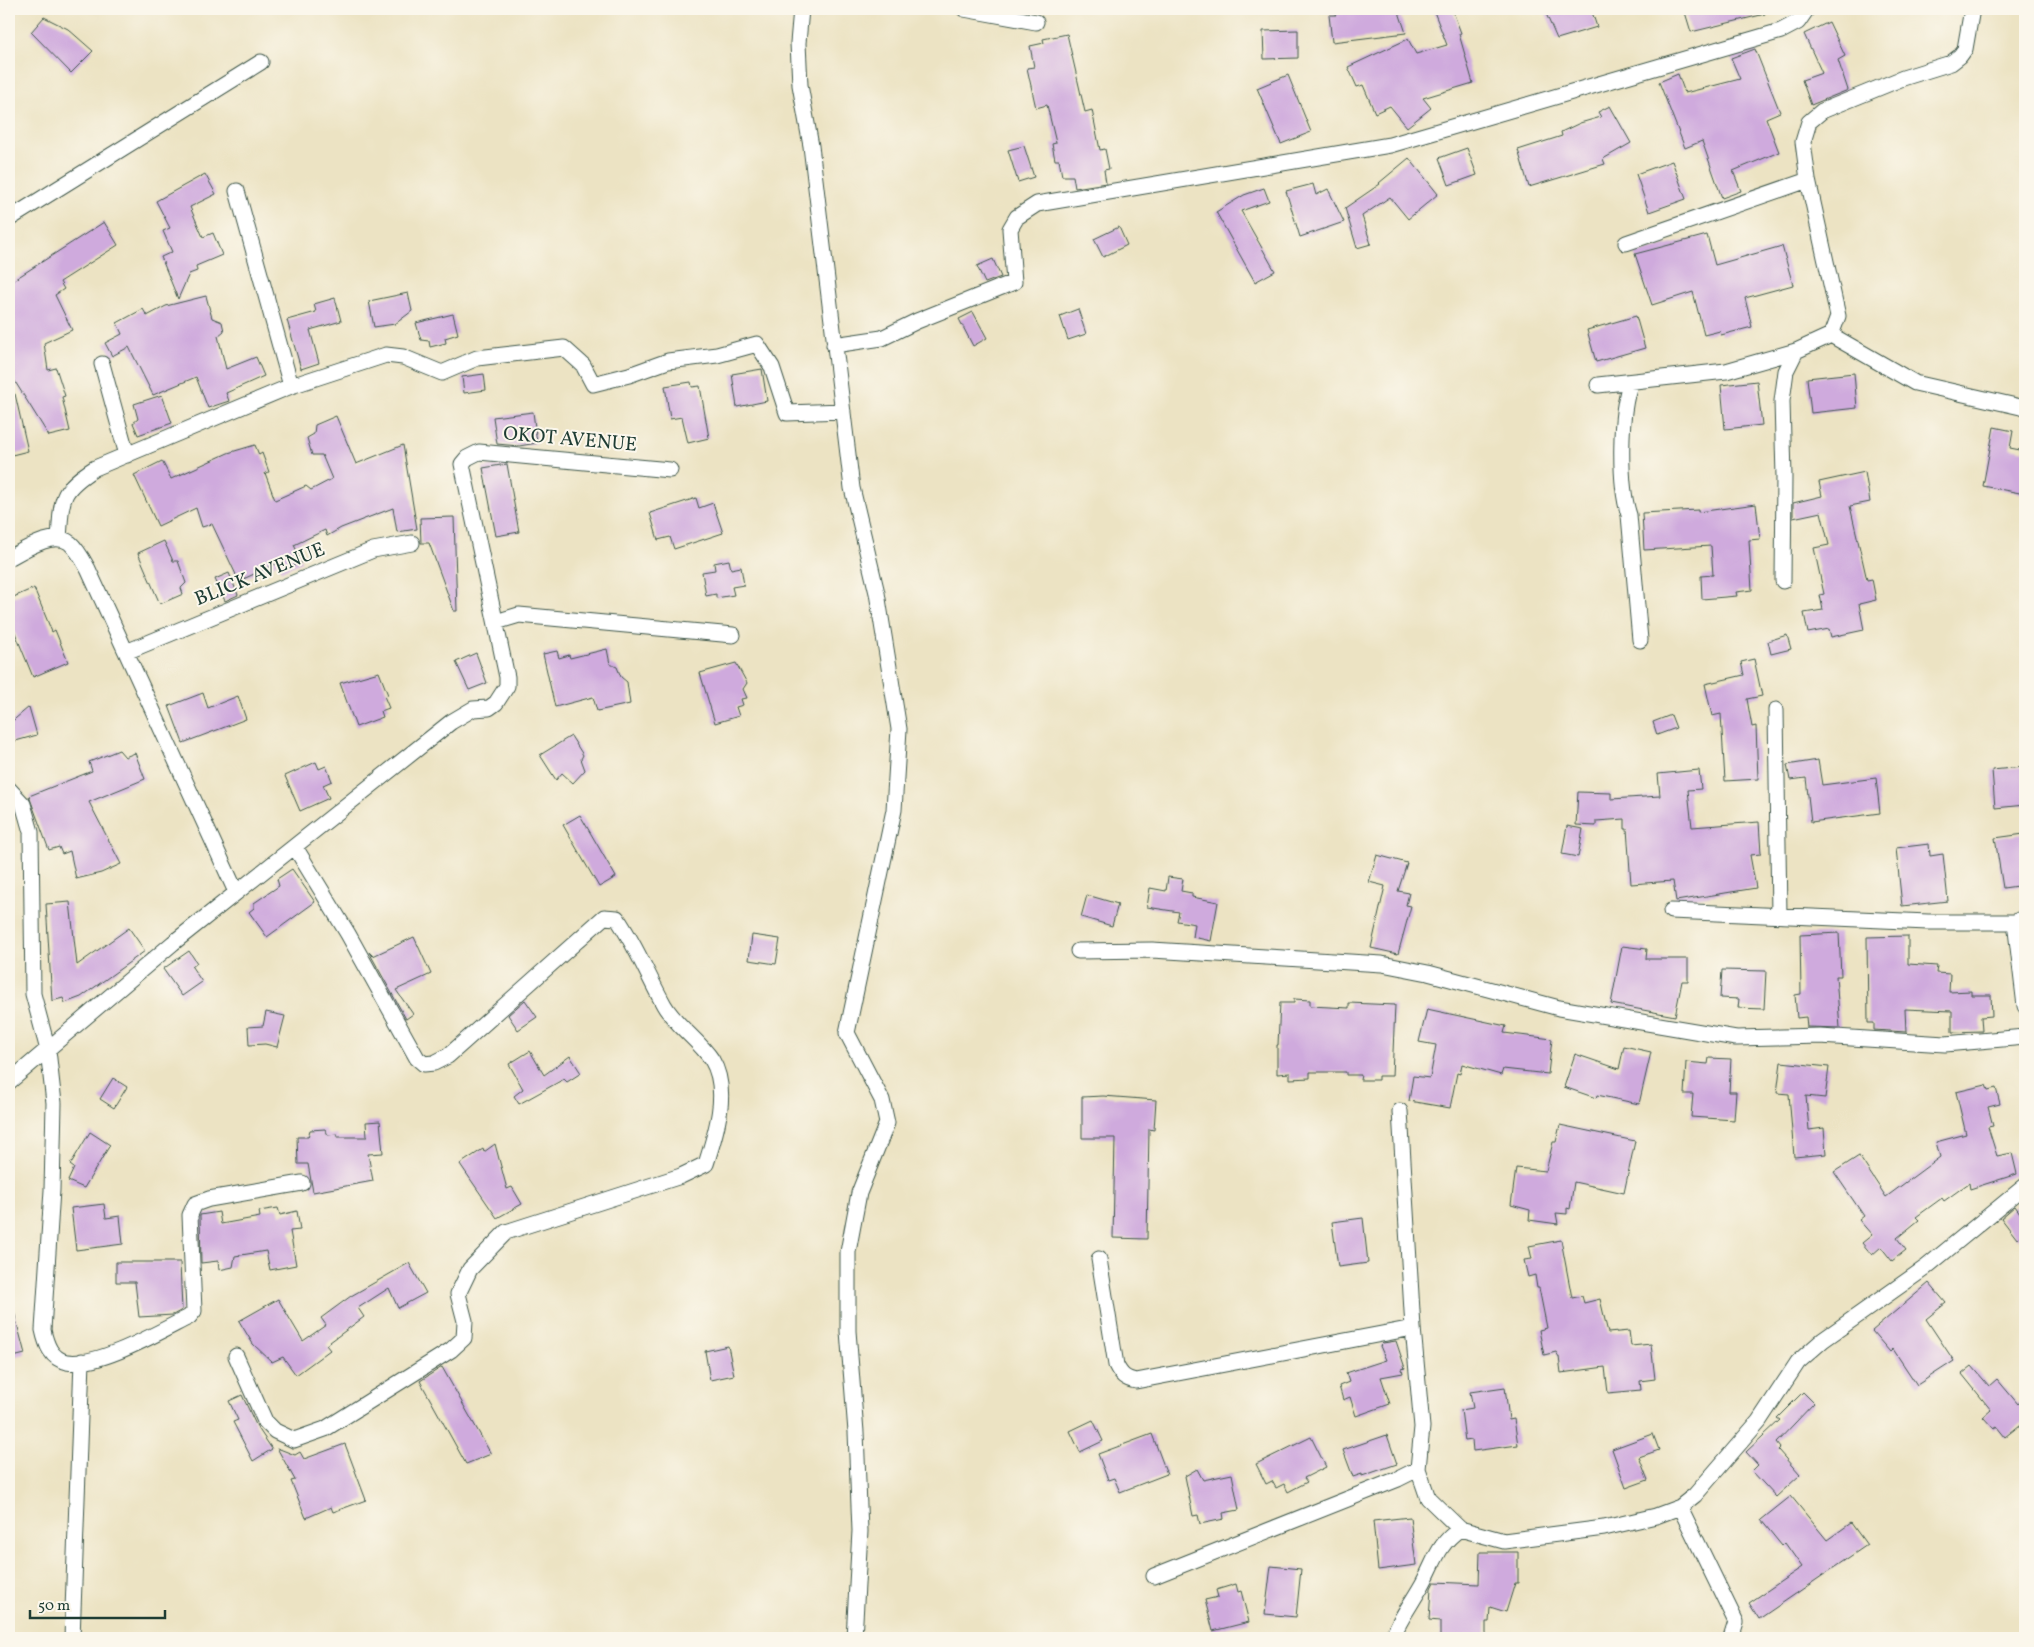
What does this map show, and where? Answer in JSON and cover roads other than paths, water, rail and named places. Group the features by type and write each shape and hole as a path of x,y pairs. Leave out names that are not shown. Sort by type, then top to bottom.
{"street":[{"path":"800,9 798,43 800,85 811,146 852,488 876,593 899,729 894,810 847,1033 873,1080 882,1100 888,1123 859,1193 848,1252 848,1331 856,1432 860,1530 854,1638"},
{"path":"964,9 1036,22"},
{"path":"834,345 882,338 916,321 1014,282 1010,229 1017,217 1037,204 1390,145 1781,31 1798,22 1807,9"},
{"path":"1598,385 1726,371 1796,351 1830,335 1838,316 1808,180 1803,142 1809,122 1822,112 1894,82 1951,63 1965,49 1972,9"},
{"path":"9,219 261,62"},
{"path":"1626,243 1808,180"},
{"path":"237,191 291,386"},
{"path":"1830,335 1915,382 2025,408"},
{"path":"59,539 61,505 74,482 95,468 291,386 386,356 403,357 442,373 477,358 564,348 583,365 593,384 630,375 668,360 717,354 757,344 772,367 787,413 843,411"},
{"path":"1783,581 1784,477 1782,401 1786,371 1796,351"},
{"path":"102,364 127,455"},
{"path":"1631,382 1624,404 1623,497 1629,515 1640,640"},
{"name":"OKOT AVENUE","path":"496,622 462,464 467,458 479,452 670,470"},
{"path":"9,558 47,540 59,539 69,542 88,569 236,892"},
{"name":"BLICK AVENUE","path":"126,652 374,550 412,544"},
{"path":"9,1082 173,943 451,722 473,710 488,708 503,695 507,686 507,677 496,622 519,615 733,635"},
{"path":"1776,710 1779,915"},
{"path":"9,790 23,804 31,832 33,994 48,1050 54,1103 52,1190 44,1330 51,1352 67,1362 82,1362 128,1349 189,1317 194,1311 190,1215 195,1204 209,1199 302,1183"},
{"path":"236,1356 265,1421 275,1431 294,1440 325,1429 451,1350 464,1338 465,1321 458,1294 470,1269 506,1232 680,1176 706,1164 716,1132 720,1084 712,1060 665,1007 632,939 618,918 604,917 448,1056 434,1063 424,1064 417,1058 348,934 296,847"},
{"path":"1672,911 1928,922 2020,919 2025,1006"},
{"path":"1078,951 1152,950 1382,964 1436,975 1559,1008 1736,1038 1820,1036 1944,1044 2025,1037"},
{"path":"1400,1111 1413,1328 1422,1427 1418,1469 1428,1498 1460,1529 1504,1541 1604,1528 1656,1516 1680,1507 1695,1494 1758,1421 1798,1362 1823,1340 1925,1268 2025,1186"},
{"path":"1098,1259 1116,1365 1120,1374 1127,1380 1136,1381 1413,1328"},
{"path":"72,1638 82,1362"},
{"path":"1154,1576 1398,1479 1418,1469"},
{"path":"1680,1507 1744,1638"},
{"path":"1392,1638 1401,1616 1422,1584 1436,1553 1447,1537 1460,1529"},
{"path":"1731,1638 1736,1622"}]}
